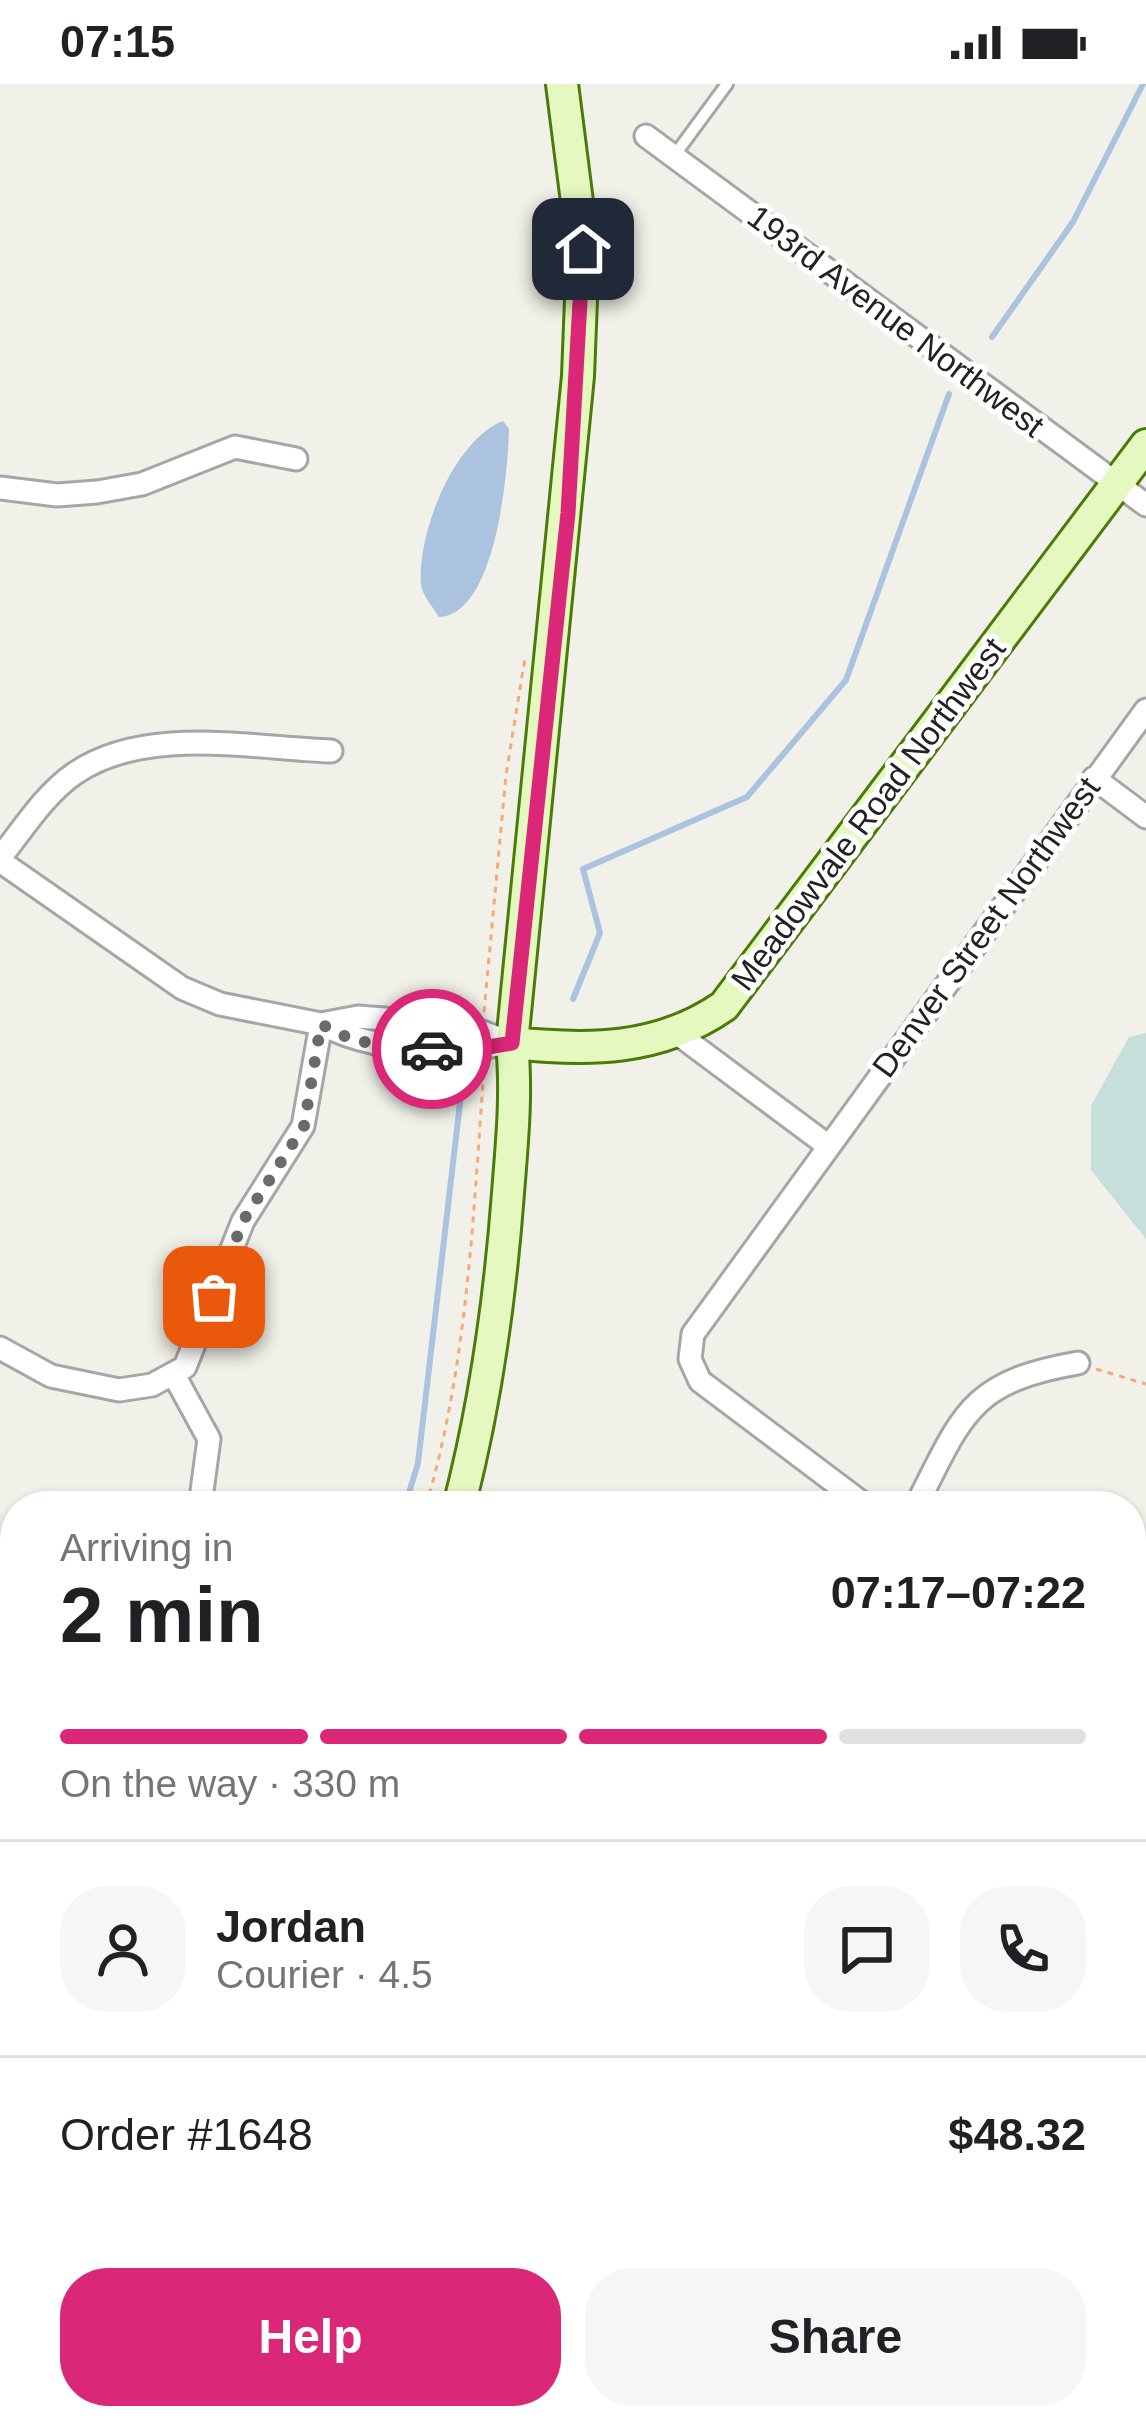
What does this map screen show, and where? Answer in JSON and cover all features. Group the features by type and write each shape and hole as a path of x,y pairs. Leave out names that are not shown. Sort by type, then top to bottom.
{"street":[{"path":"462,1491 491,1364 501,1288 516,1089 493,1041 578,376 583,249 562,84"},
{"name":"193rd Avenue Northwest","path":"646,136 1146,506"},
{"name":"Meadowvale Road Northwest","path":"493,1041 612,1047 678,1034 733,997 1146,445"},
{"path":"0,488 57,494 98,492 142,484 235,447 296,459"},
{"name":"Denver Street Northwest","path":"846,1491 711,1391 690,1359 699,1322 1146,710"},
{"path":"331,752 174,745 106,757 51,794 0,859 182,988 220,1004 321,1024 358,1017 463,1025 493,1041"},
{"path":"1094,778 1146,818"},
{"path":"0,1348 32,1368 88,1387 140,1389 174,1375 193,1353 243,1221 304,1126 321,1024"},
{"path":"678,1034 827,1145"},
{"path":"924,1491 960,1421 987,1392 1020,1376 1078,1363"},
{"path":"174,1375 209,1439 202,1491"}],"lane":[{"path":"674,156 727,84"}],"path":[{"path":"554,221 557,294"},
{"path":"430,1491 451,1410 466,1304 493,1041 506,775 525,653"},
{"path":"1078,1363 1146,1384"}],"shaded area":[{"path":"1146,1033 1146,1239 1091,1170 1091,1106 1129,1037"}],"water":[{"path":"503,421 509,429 506,476 486,568 474,593 458,610 439,617 421,584 432,515 454,467 469,447"}],"waterway":[{"path":"992,337 1073,222 1143,84"},
{"path":"573,999 600,933 583,869 747,797 846,680 949,394"},
{"path":"410,1491 418,1463 462,1086"}],"way so far":[{"path":"214,1297 243,1221 304,1126 321,1024 354,1041 432,1049"}],"route":[{"path":"432,1049 458,1052 512,1043 568,513 583,249"}]}
